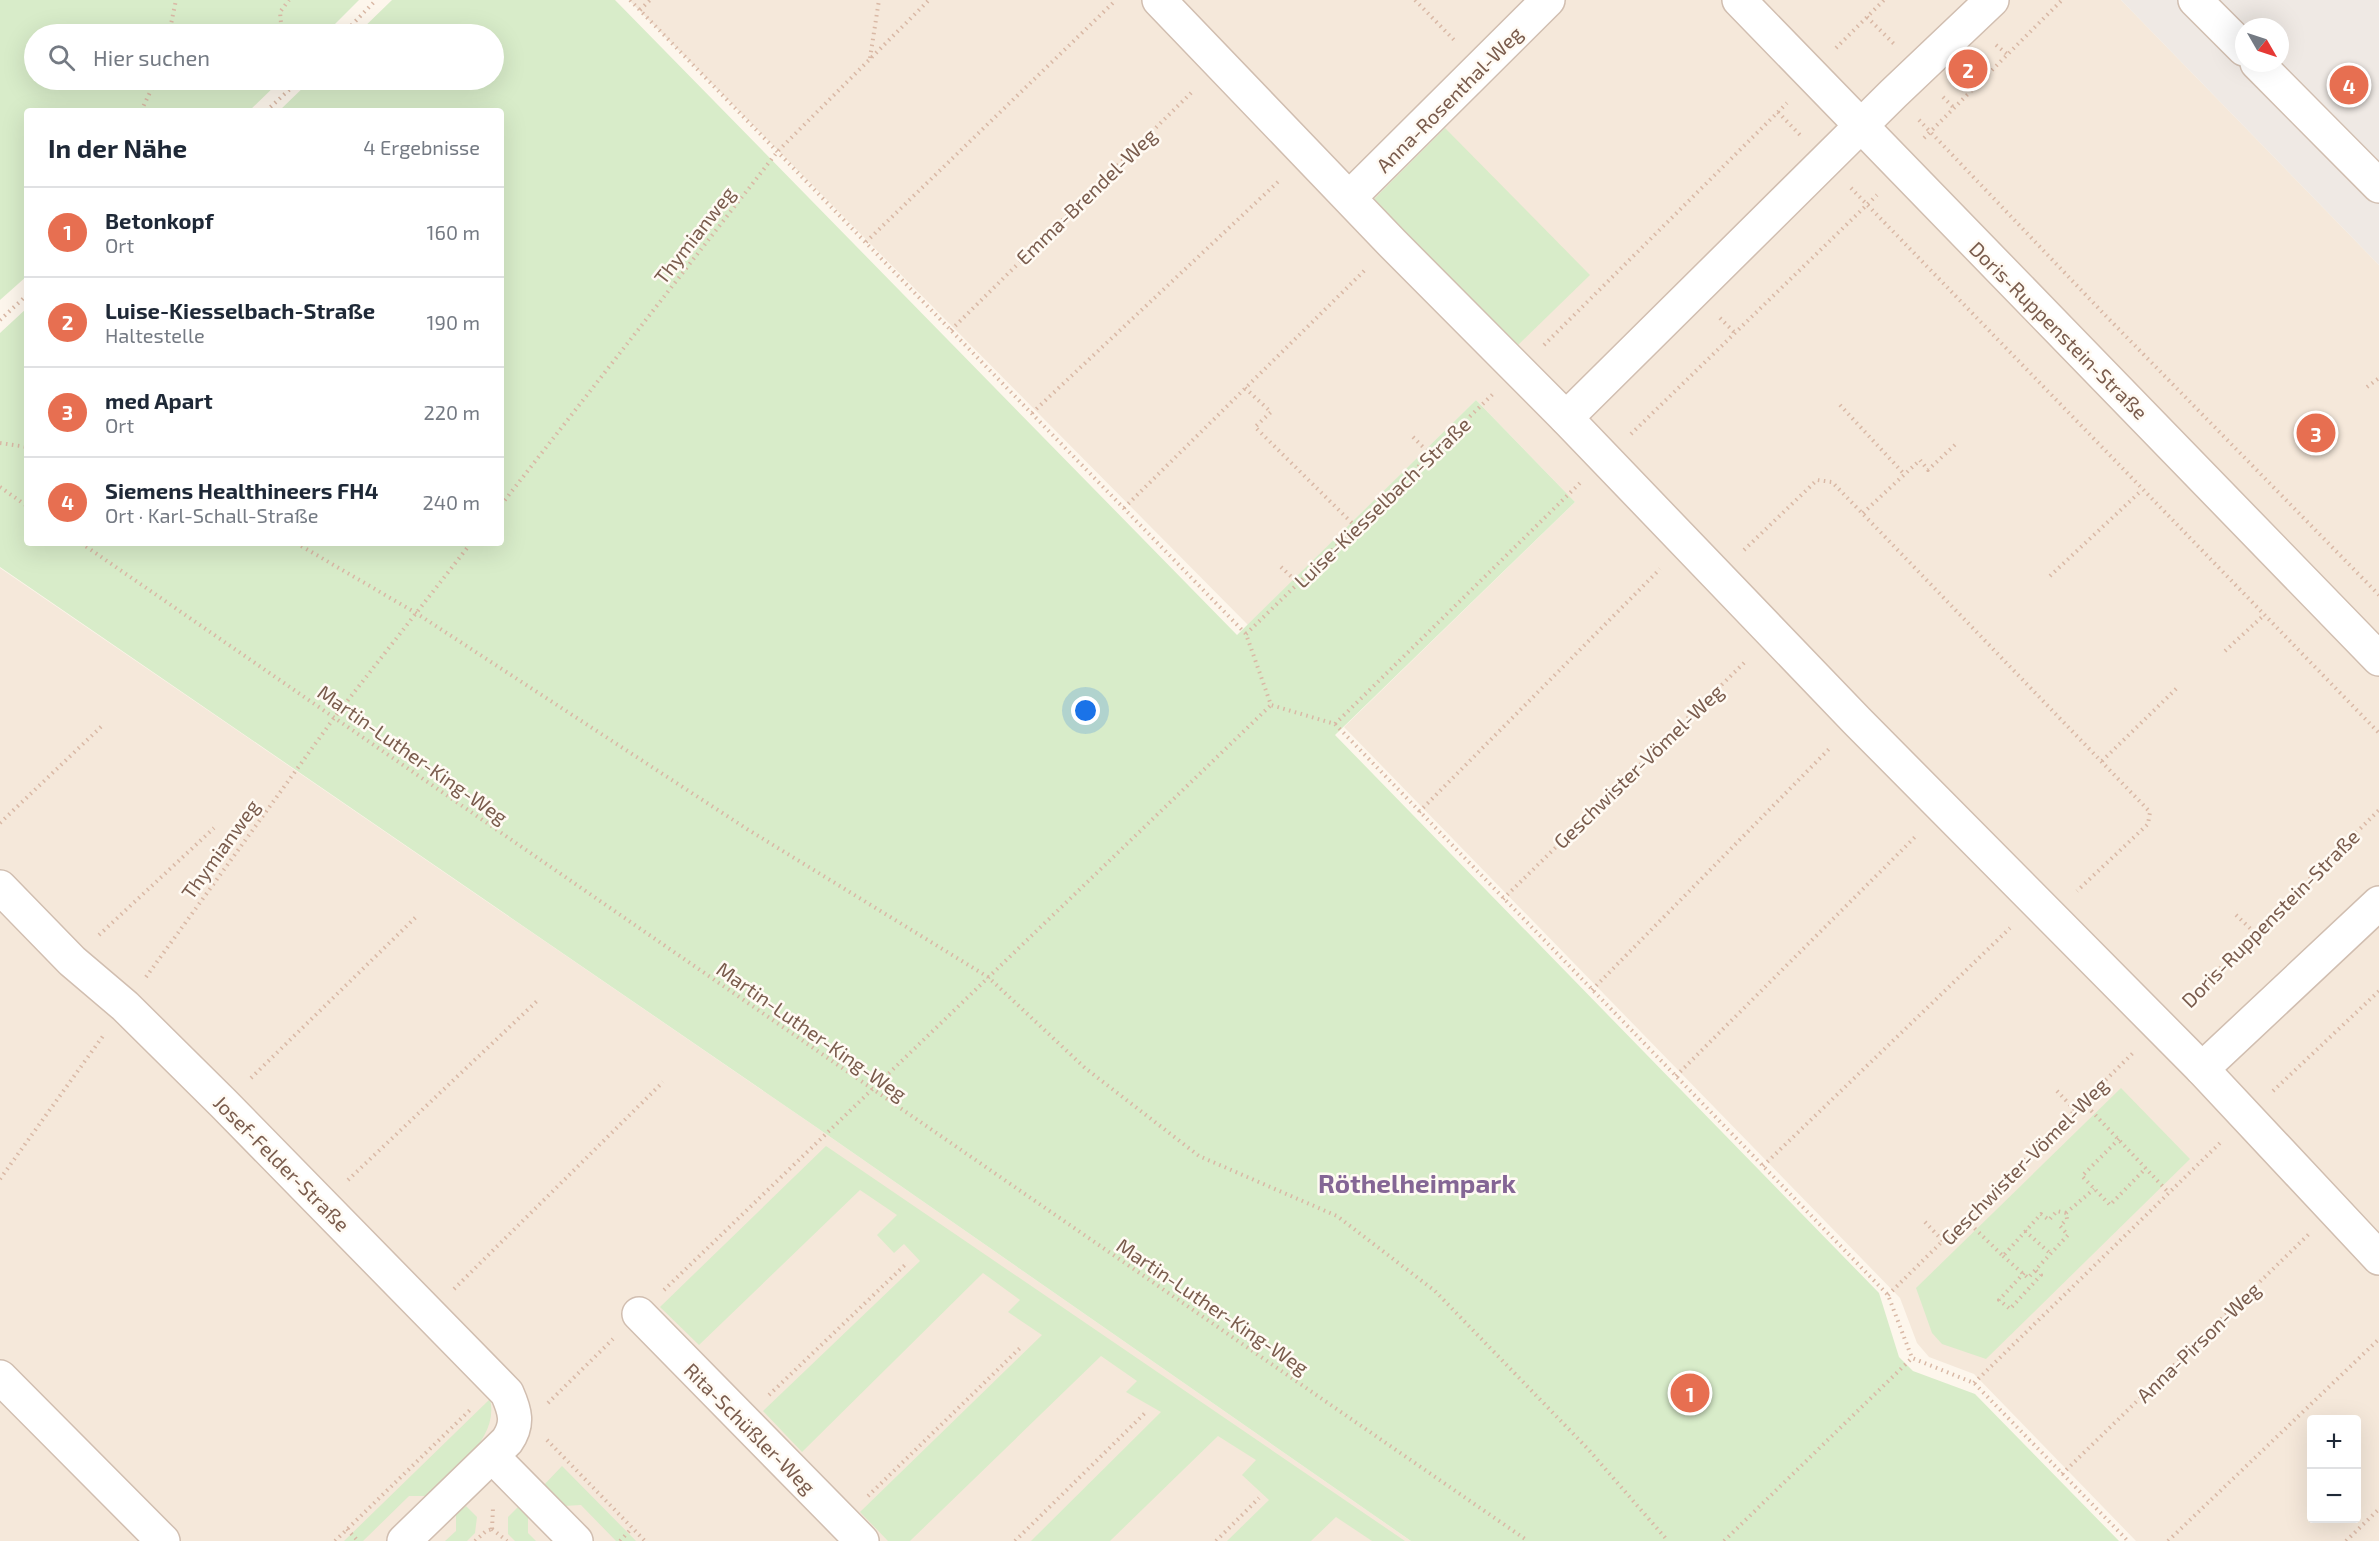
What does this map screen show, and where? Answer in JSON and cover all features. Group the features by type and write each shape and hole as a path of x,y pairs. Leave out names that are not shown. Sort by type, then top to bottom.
{"street":[{"path":"1159,0 1857,721 2202,1069 2379,1258"},
{"name":"Anna-Rosenthal-Weg","path":"1350,197 1548,0"},
{"name":"Doris-Ruppenstein-Straße","path":"1739,0 1860,128 2073,342 2379,659"},
{"path":"1566,418 1893,94 1992,0"},
{"path":"2195,0 2235,40"},
{"path":"2267,72 2379,186"},
{"name":"Josef-Felder-Straße","path":"0,887 72,960 125,1006 224,1104 498,1382 507,1393 516,1421 514,1432 494,1457"},
{"path":"2202,1069 2379,903"},
{"name":"Rita-Schüßler-Weg","path":"639,1314 852,1531"},
{"path":"0,1377 163,1541"},
{"path":"404,1541 494,1457 576,1541"}],"path":[{"path":"171,24 176,0"},
{"path":"281,24 280,12 289,0"},
{"path":"353,24 376,0"},
{"path":"630,0 1246,634 1271,705"},
{"path":"640,10 650,0"},
{"path":"871,0 877,6"},
{"path":"870,59 879,0"},
{"name":"Thymianweg","path":"504,501 778,152 928,0"},
{"path":"866,242 1116,0"},
{"path":"1415,0 1480,67"},
{"name":"Luise-Kiesselbach-Straße","path":"1246,634 1778,112 1884,0"},
{"path":"1335,724 1604,460 1868,206 1929,130 2062,0"},
{"name":"Emma-Brendel-Weg","path":"951,330 1222,64"},
{"path":"142,108 151,90"},
{"path":"269,108 289,90"},
{"path":"1893,94 2104,315 2379,595"},
{"path":"1778,112 2379,733"},
{"path":"1032,413 1307,154"},
{"path":"1124,508 1392,243"},
{"path":"0,320 24,298"},
{"path":"2367,387 2379,378"},
{"path":"1245,388 1271,412 1255,427 1356,527"},
{"path":"1840,405 1905,474"},
{"path":"1413,437 1430,454"},
{"path":"1863,514 1920,460 1928,470 1958,442"},
{"path":"0,443 24,447"},
{"path":"1717,575 1817,480 1832,482 2150,812 2150,821 2043,909 1763,1166"},
{"path":"0,487 24,504"},
{"path":"2050,576 2142,490"},
{"path":"1419,812 1685,543"},
{"name":"Martin-Luther-King-Weg","path":"85,546 1528,1541"},
{"path":"301,546 416,613 747,829 988,977 1084,1068 1199,1156 1337,1216 1435,1291 1588,1449 1668,1541"},
{"name":"Thymianweg","path":"0,1179 334,718 469,546"},
{"path":"1281,567 1298,583"},
{"path":"2226,651 2264,615"},
{"name":"Geschwister-Vömel-Weg","path":"1503,899 1774,633"},
{"path":"2102,761 2179,686"},
{"path":"1271,705 1335,724 1888,1295 1912,1358 1974,1383 2128,1541"},
{"path":"823,1136 1271,705"},
{"path":"1592,990 1857,721"},
{"path":"0,823 104,724"},
{"path":"1676,1076 1944,808"},
{"name":"Doris-Ruppenstein-Straße","path":"2160,1026 2379,810"},
{"path":"72,960 214,828"},
{"path":"224,1104 418,915"},
{"path":"2236,915 2255,933"},
{"path":"1974,1383 2247,1116 2379,991"},
{"path":"323,1204 537,1001"},
{"name":"Geschwister-Vömel-Weg","path":"1888,1295 2160,1026"},
{"path":"430,1312 663,1082"},
{"path":"2057,1091 2075,1110"},
{"path":"2083,1102 2169,1192"},
{"path":"2119,1139 2082,1176 2094,1189 2110,1205 2146,1168"},
{"path":"2066,1213 2094,1189"},
{"name":"Anna-Pirson-Weg","path":"2062,1474 2334,1210"},
{"path":"2003,1256 2041,1214 2049,1220 2057,1211 2066,1213"},
{"path":"1966,1220 2028,1278 2068,1235 2060,1226 2067,1219 2066,1213"},
{"path":"1925,1222 1943,1242"},
{"path":"2025,1231 2051,1254"},
{"path":"743,1420 908,1263"},
{"path":"2024,1273 1999,1300 2010,1309 2041,1275 2035,1270"},
{"path":"2168,1541 2379,1339"},
{"path":"852,1531 1020,1348"},
{"path":"1724,1541 1912,1358"},
{"path":"335,1541 498,1382"},
{"path":"1015,1541 1146,1412"},
{"path":"541,1434 645,1541"},
{"path":"1215,1541 1259,1498"},
{"path":"2346,1541 2379,1509"},
{"path":"620,1541 633,1528"},
{"path":"347,1529 358,1541"},
{"path":"475,1541 492,1529 507,1541"}],"shaded area":[{"path":"629,0 2121,0 2379,265 2379,1541 2136,1541 1974,1374 1929,1357 1917,1343 1900,1298 1344,727 1575,502 1476,400 1248,625"},
{"path":"2121,0 2379,0 2379,265"},
{"path":"0,568 816,1127 1411,1541 0,1541"}],"green space":[{"path":"0,0 359,0 335,24 24,24 24,90 271,90 252,108 24,108 24,279 0,300"},
{"path":"392,0 615,0 1237,635 1476,400 1575,502 1335,735 1879,1293 1899,1357 1913,1371 1975,1394 2119,1541 1411,1541 816,1127 0,567 0,333 24,311 24,546 504,546 504,108 282,108 301,90 504,90 504,24 367,24"},
{"path":"1445,128 1590,275 1516,347 1373,200"},
{"path":"2121,1088 2190,1159 1986,1359 1942,1344 1932,1333 1916,1288"},
{"path":"826,1146 1405,1541 1372,1541 1336,1517 1311,1541 1227,1541 1269,1500 1242,1475 1256,1460 1218,1436 1110,1541 1031,1541 1161,1412 1126,1392 1137,1381 1101,1356 910,1541 888,1541 860,1512 1042,1335 1008,1312 1020,1300 983,1273 802,1452 763,1411 920,1261 904,1244 894,1253 877,1235 897,1215 860,1190 699,1345 660,1307"},
{"path":"490,1399 491,1414 488,1428 481,1441 460,1465 426,1496 409,1496 363,1541 344,1541"},
{"path":"562,1466 636,1541 616,1541 581,1505 564,1506 544,1485"},
{"path":"466,1506 477,1517 475,1533 467,1541 445,1541 456,1531 456,1514"},
{"path":"519,1506 528,1516 528,1533 536,1541 515,1541 508,1534 508,1517"}],"place":[{"name":"Luise-Kiesselbach-Straße","path":"1968,69"},
{"name":"Siemens Healthineers FH4","path":"2349,85"},
{"name":"med Apart","path":"2316,433"},
{"name":"Betonkopf","path":"1690,1393"}],"district":[{"name":"Röthelheimpark","path":"1417,1182"}]}
